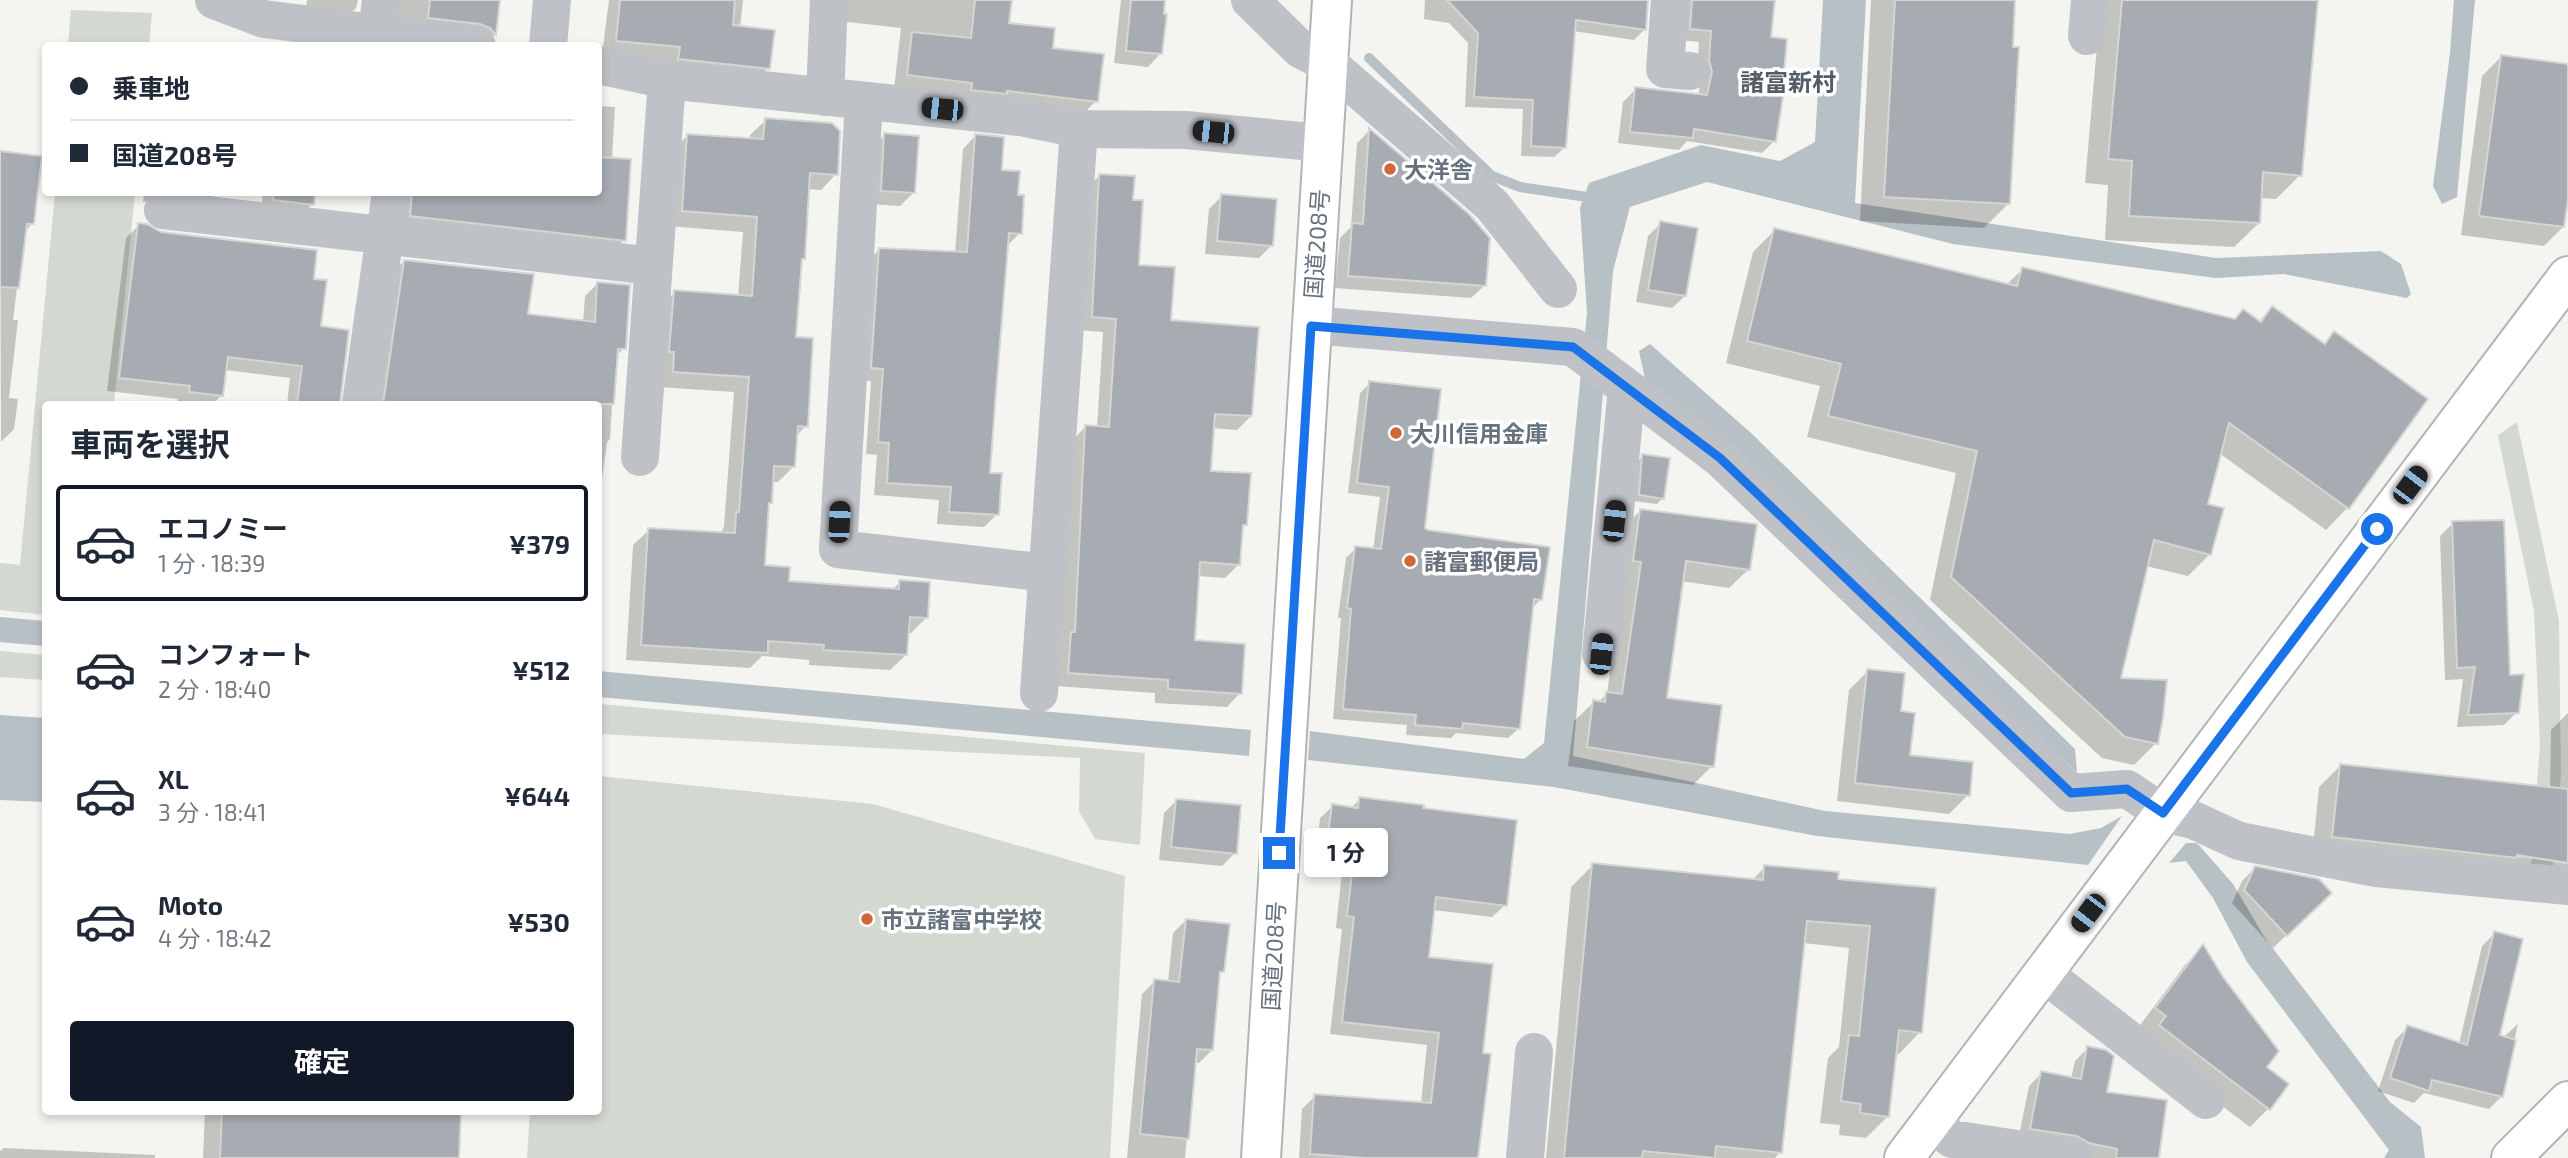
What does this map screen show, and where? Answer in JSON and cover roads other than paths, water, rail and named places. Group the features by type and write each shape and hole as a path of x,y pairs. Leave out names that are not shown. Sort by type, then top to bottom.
{"main road":[{"name":"国道208号","path":"1261,1158 1332,0"},
{"path":"1904,1158 2568,276"},
{"path":"2511,1158 2568,1101"}],"street":[{"path":"214,0 264,19 396,29 458,42"},
{"path":"548,42 552,0"},
{"path":"825,97 828,0"},
{"path":"1250,0 1300,50 1329,64 1492,205 1558,289"},
{"path":"1670,0 1665,69 1690,71"},
{"path":"602,66 667,80 1020,117 1079,129 1186,130 1323,143"},
{"path":"640,457 667,80"},
{"path":"864,101 838,549 1048,573"},
{"path":"1039,693 1079,129"},
{"path":"361,401 390,196"},
{"path":"163,210 653,266"},
{"path":"1311,326 1573,347 1720,458 2071,793 2127,789 2163,813 2193,820 2239,841 2376,868 2568,886"},
{"path":"1601,654 1621,384"},
{"path":"2043,973 2206,1100"},
{"path":"1525,1158 1534,1052"},
{"path":"1931,1122 1952,1139 2074,1158"}],"waterway":[{"path":"1369,58 1492,176 1520,187 1587,197"}],"place":[{"name":"大洋舎","path":"1390,169"},
{"name":"大川信用金庫","path":"1396,433"},
{"name":"諸富郵便局","path":"1410,561"},
{"name":"市立諸富中学校","path":"867,919"}],"district":[{"name":"諸富新村","path":"1788,81"}]}
